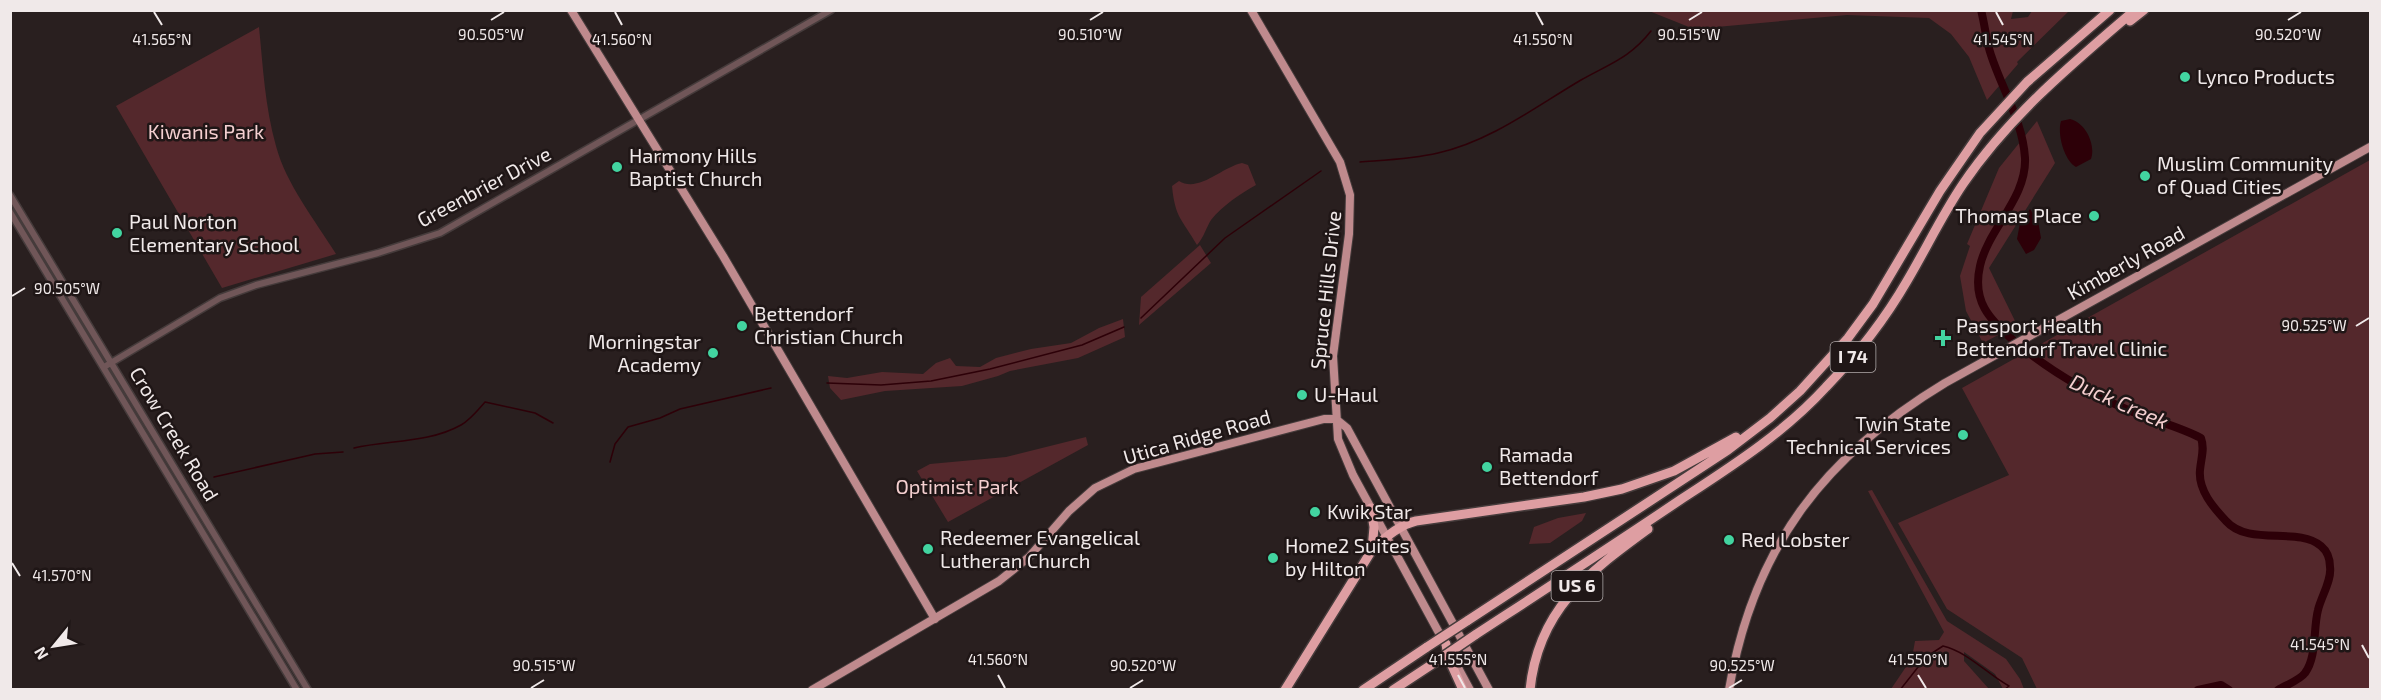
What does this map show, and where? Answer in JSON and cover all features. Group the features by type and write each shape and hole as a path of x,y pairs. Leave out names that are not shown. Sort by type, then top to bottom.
{"highway":[{"name":"I 74","path":"1363,690 1708,463 1760,426 1813,377 1861,322 1883,290 1944,183 1980,133 2027,82 2110,10"},
{"name":"I 74","path":"1393,690 1435,664 1449,647 1475,635 1728,470 1805,408 1840,373 1893,303 1962,185 1988,151 2033,99 2135,10"},
{"path":"2107,34 2144,10"},
{"path":"1285,690 1372,550 1387,536 1401,528 1416,521 1584,497 1635,485 1690,464 1744,432 1760,426"},
{"path":"1371,508 1374,527 1372,550"},
{"name":"US 6","path":"1530,690 1540,645 1547,628 1566,598 1595,568 1657,522 1663,512"},
{"path":"1449,647 1448,657 1463,690"},
{"path":"1404,690 1435,664"}],"main road":[{"path":"571,10 791,370 935,619"},
{"name":"Spruce Hills Drive","path":"1251,10 1308,105 1347,179 1352,211 1333,356 1336,431 1341,447 1371,508 1449,647 1470,690"},
{"name":"Kimberly Road","path":"1729,690 1747,615 1763,572 1804,505 1838,465 1872,433 1915,400 2370,147"},
{"name":"Utica Ridge Road","path":"812,690 1012,572 1029,557 1069,510 1095,488 1134,469 1246,438 1324,419 1336,419"},
{"path":"1336,419 1347,428 1489,690"}],"street":[{"name":"Greenbrier Drive","path":"104,367 220,298 256,285 378,253 440,233 831,10"},
{"name":"Crow Creek Road","path":"10,195 308,690"},
{"name":"Crow Creek Road","path":"10,212 297,690"}],"green space":[{"path":"1649,11 2013,11 2011,19 2028,17 2032,11 2069,11 2017,62 2018,64 1987,100 1969,57 1951,34 1929,18 1847,15 1694,29"},
{"name":"Kiwanis Park","path":"259,27 267,102 276,146 294,188 336,254 222,288 116,106"},
{"path":"2037,121 2055,163 1989,268 2017,325 1983,343 1966,311 1960,276 1970,246 1967,244 1999,168"},
{"path":"2370,160 2370,689 2037,689 2022,658 1947,609 1898,523 2009,475 1962,388"},
{"path":"1242,163 1248,165 1256,185 1232,200 1215,215 1197,245 1177,212 1172,186 1179,181 1187,184 1202,182"},
{"path":"1200,245 1211,263 1139,325 1141,297"},
{"path":"1123,319 1125,337 1078,358 1010,371 962,386 885,391 841,400 830,388 828,376 847,378 882,372 923,374 936,363 950,358 956,366 980,367 996,358 1031,349 1071,343 1099,328"},
{"name":"Optimist Park","path":"1086,437 1088,445 948,522 917,471 930,464 1006,457"},
{"path":"1872,490 1947,621 2006,659 2024,689 2003,689 1995,674 1964,652 1964,661 1989,689 1891,689 1912,658 1915,641 1939,640 1944,632 1868,491"},
{"path":"1586,513 1582,521 1550,543 1529,544 1534,527 1558,518"}],"shaded area":[{"path":"2070,119 2076,121 2085,130 2092,147 2091,159 2076,167 2065,153 2060,133 2061,121"},
{"path":"2030,209 2038,221 2041,238 2034,250 2026,254 2017,239 2020,223"}],"waterway":[{"name":"Duck Creek","path":"1981,10 1989,50 2016,119 2025,158 2020,187 1984,252 1980,266 1978,289 1984,308 2013,340 2070,381 2133,412 2201,438 2203,450 2200,470 2201,484 2216,510 2236,529 2260,535 2300,537 2311,540 2325,550 2328,555 2330,572 2316,618 2309,666 2303,676 2278,690"},
{"path":"1360,162 1429,155 1457,148 1494,132 1619,60 1635,48 1651,31"},
{"path":"1141,318 1225,238 1321,171"},
{"path":"827,383 881,385 931,381 990,369 1082,345 1124,327"},
{"path":"610,462 615,444 628,427 660,418 680,409 771,388"},
{"path":"354,448 422,438 449,431 468,420 485,402 535,413 553,423"},
{"path":"214,477 315,454 343,452"},
{"path":"1900,690 1926,657 1943,646 1961,653 2009,686 2004,690"},
{"name":"Duck Creek","path":"2198,690 2221,685 2229,690"}],"place":[{"name":"Lynco Products","path":"2185,77"},
{"name":"Harmony Hills Baptist Church","path":"617,167"},
{"name":"Muslim Community of Quad Cities","path":"2145,176"},
{"name":"Thomas Place","path":"2094,216"},
{"name":"Paul Norton Elementary School","path":"117,233"},
{"name":"Bettendorf Christian Church","path":"742,326"},
{"name":"Passport Health Bettendorf Travel Clinic","path":"1943,338"},
{"name":"Morningstar Academy","path":"713,353"},
{"name":"U-Haul","path":"1302,395"},
{"name":"Twin State Technical Services","path":"1963,435"},
{"name":"Ramada Bettendorf","path":"1487,467"},
{"name":"Kwik Star","path":"1315,512"},
{"name":"Red Lobster","path":"1729,540"},
{"name":"Redeemer Evangelical Lutheran Church","path":"928,549"},
{"name":"Home2 Suites by Hilton","path":"1273,558"}]}
